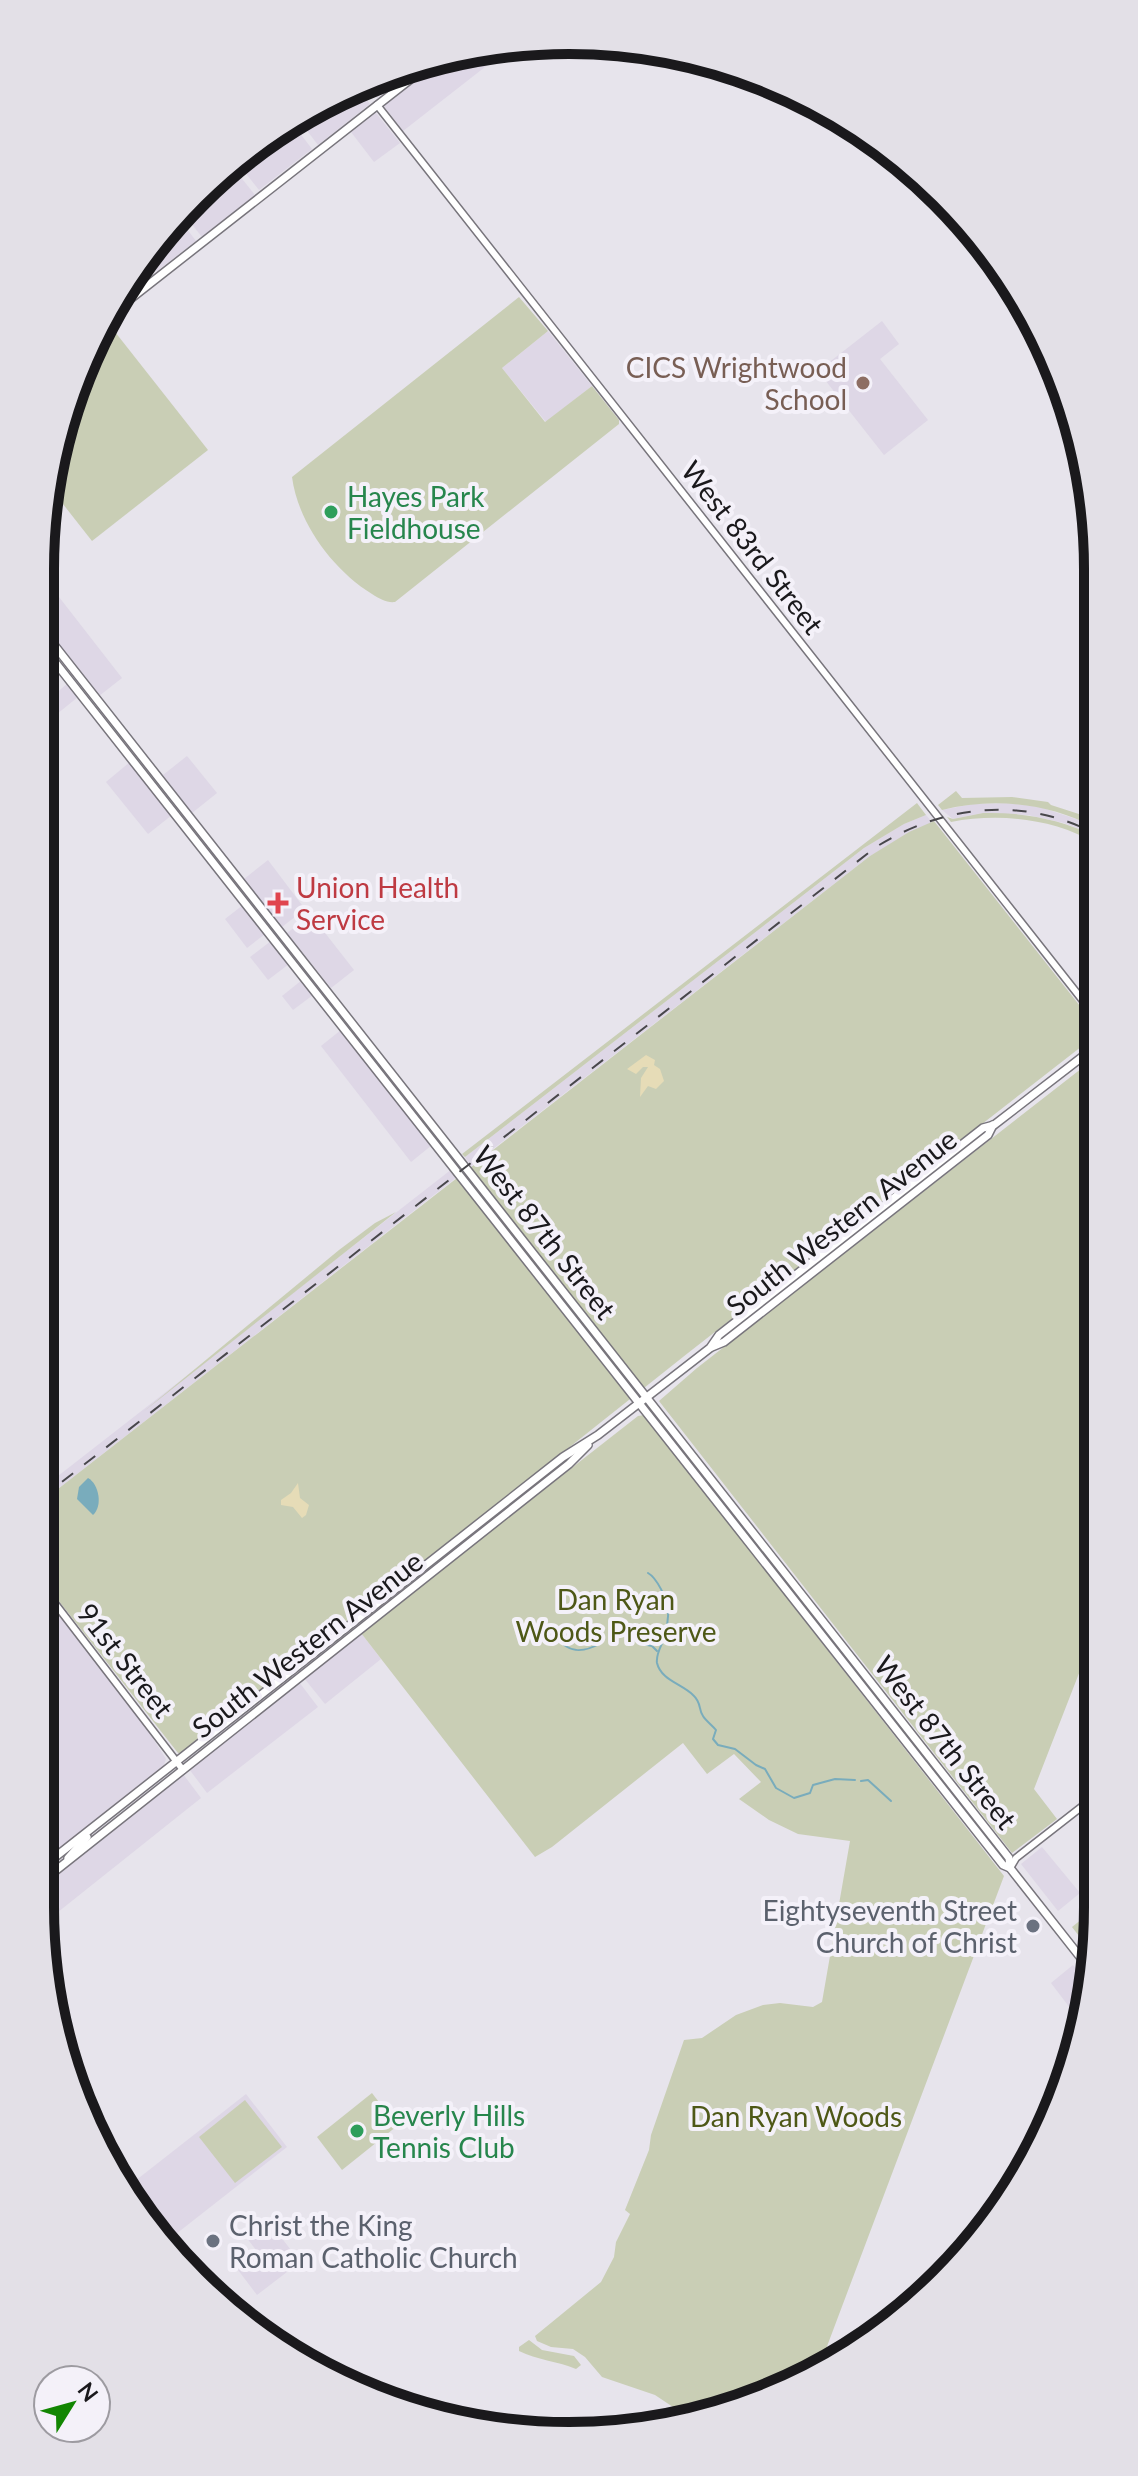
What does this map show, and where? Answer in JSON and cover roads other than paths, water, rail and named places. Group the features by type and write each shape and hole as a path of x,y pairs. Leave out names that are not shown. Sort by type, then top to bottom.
{"main road":[{"path":"131,298 411,79"},
{"name":"West 87th Street","path":"54,645 1003,1865 1010,1868 1081,1959"},
{"name":"West 87th Street","path":"54,660 406,1099"},
{"name":"South Western Avenue","path":"54,1858 563,1457 598,1435 710,1348 724,1342 988,1135 994,1125 1084,1055"},
{"name":"South Western Avenue","path":"54,1872 569,1464 598,1435"},
{"path":"67,1861 72,1851 98,1823"}],"street":[{"name":"West 83rd Street","path":"377,105 1084,1002"},
{"name":"91st Street","path":"54,1602 183,1770"},
{"path":"1010,1868 1016,1858 1084,1805"}],"water":[{"path":"88,1478 95,1485 98,1495 98,1506 93,1515 77,1499 79,1487"}],"waterway":[{"path":"648,1573 661,1589 668,1611 666,1632 657,1658 659,1669 696,1698 703,1716 716,1730 713,1739 718,1745 735,1749 765,1769 776,1788 794,1798 810,1793 813,1785 835,1779 855,1780"},
{"path":"624,1632 633,1632 638,1643 652,1646 657,1651"},
{"path":"557,1637 567,1647 578,1650 601,1643"},
{"path":"861,1781 868,1780 891,1801"}],"railway":[{"path":"54,1488 876,847 928,822 983,810 1039,814 1084,829"}],"place":[{"name":"CICS Wrightwood School","path":"863,383"},
{"name":"Hayes Park Fieldhouse","path":"331,512"},
{"name":"Union Health Service","path":"278,903"},
{"name":"Eightyseventh Street Church of Christ","path":"1033,1926"},
{"name":"Beverly Hills Tennis Club","path":"357,2131"},
{"name":"Christ the King Roman Catholic Church","path":"213,2241"}],"park label":[{"name":"Dan Ryan Woods Preserve","path":"616,1615"},
{"name":"Dan Ryan Woods","path":"796,2116"}]}
